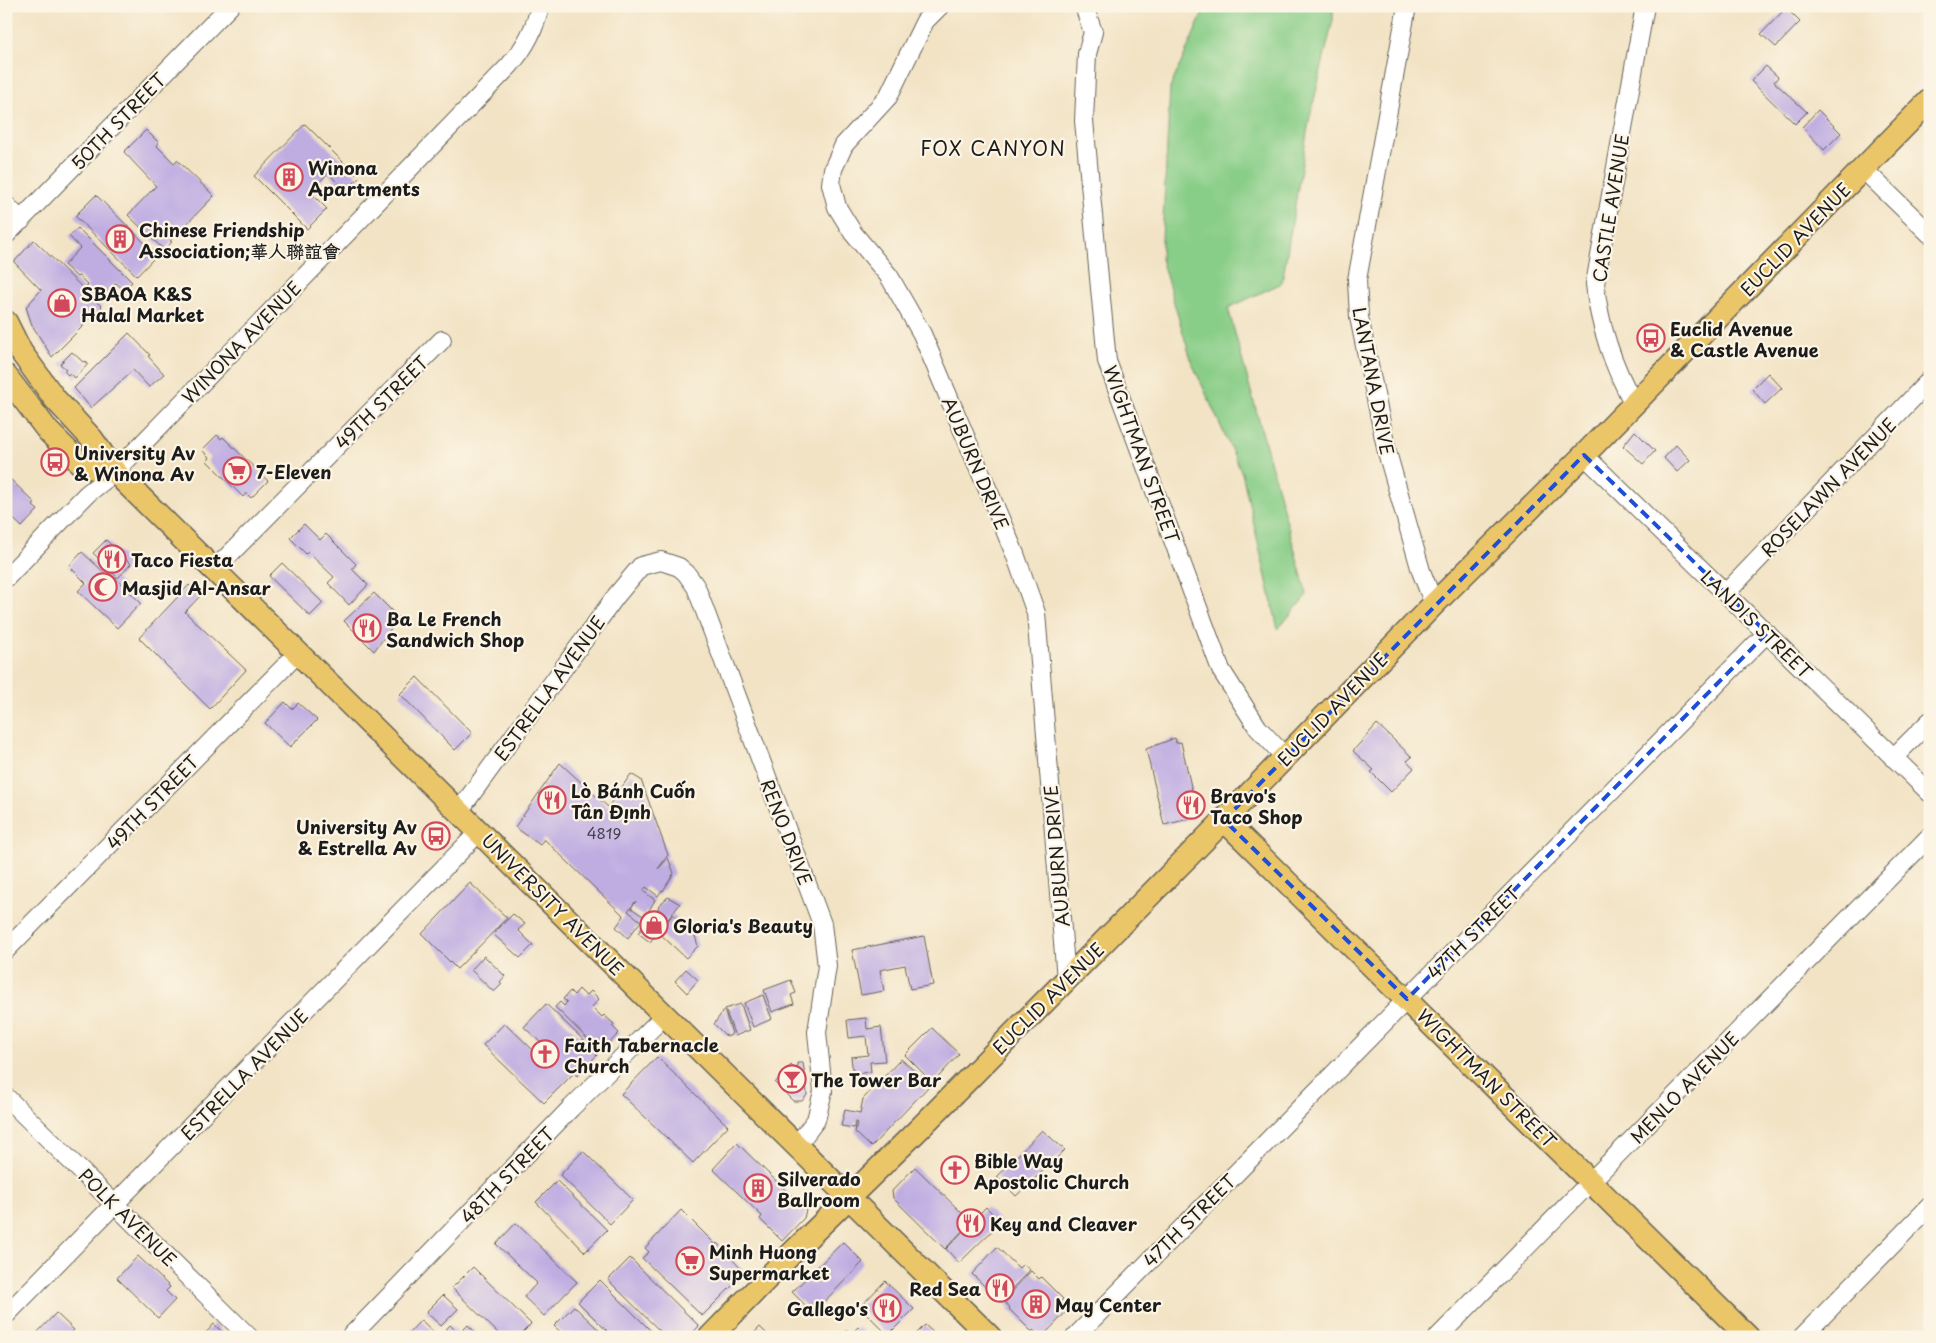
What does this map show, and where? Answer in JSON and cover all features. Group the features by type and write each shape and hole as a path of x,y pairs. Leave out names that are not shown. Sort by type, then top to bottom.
{"main road":[{"name":"EUCLID AVENUE","path":"710,1337 790,1256 851,1198 1434,604 1584,455 1930,100"},
{"name":"UNIVERSITY AVENUE","path":"6,322 21,352 55,399 92,439 115,472 990,1337"},
{"path":"6,369 13,368 20,372 34,391 44,397 55,399"},
{"path":"6,376 48,431 84,466 115,472"},
{"name":"WIGHTMAN STREET","path":"1224,820 1748,1337"}],"street":[{"name":"50TH STREET","path":"6,236 230,6"},
{"name":"WINONA AVENUE","path":"6,578 88,494 115,472 509,66 527,43 540,6"},
{"name":"AUBURN DRIVE","path":"940,6 925,21 888,97 844,145 833,169 832,184 837,208 853,233 889,276 922,334 1015,554 1036,612 1066,979"},
{"name":"WIGHTMAN STREET","path":"1084,6 1093,32 1087,54 1084,121 1107,361 1221,670 1258,728 1285,757"},
{"name":"LANTANA DRIVE","path":"1406,6 1357,280 1359,317 1387,452 1421,571 1434,604"},
{"name":"CASTLE AVENUE","path":"1634,404 1620,380 1597,306 1595,284 1645,6"},
{"path":"1863,169 1930,234"},
{"path":"6,205 21,221"},
{"name":"49TH STREET","path":"214,570 442,340"},
{"name":"ROSELAWN AVENUE","path":"1726,593 1930,380"},
{"name":"LANDIS STREET","path":"1584,455 1930,793"},
{"name":"RENO DRIVE","path":"641,566 661,561 670,563 686,573 696,587 822,924 827,966 817,1032 823,1091 816,1120 797,1145"},
{"name":"ESTRELLA AVENUE","path":"459,811 616,596 641,566"},
{"name":"47TH STREET","path":"1075,1337 1767,633"},
{"name":"49TH STREET","path":"6,950 298,653"},
{"path":"1893,758 1930,721"},
{"name":"ESTRELLA AVENUE","path":"6,1315 480,832"},
{"name":"MENLO AVENUE","path":"1438,1337 1930,836"},
{"name":"48TH STREET","path":"350,1337 571,1108 665,1015"},
{"name":"POLK AVENUE","path":"6,1096 249,1337"},
{"path":"1802,1337 1930,1206"}],"highlighted area":[{"path":"1584,455 1767,633 1407,999 1224,820"}],"green space":[{"path":"1206,6 1333,6 1333,20 1309,121 1282,283 1228,308 1307,595 1278,629 1242,473 1192,363 1161,259 1170,88"}],"building":[{"path":"1786,8 1800,22 1776,47 1761,34"},
{"path":"1766,66 1778,77 1774,82 1807,112 1795,124 1751,81"},
{"path":"1818,110 1841,133 1824,150 1802,127"},
{"name":"Winona Apartments","path":"305,124 359,178 346,191 328,173 310,192 327,209 307,229 254,176"},
{"path":"146,130 159,143 156,145 174,163 177,160 214,196 170,241 172,242 164,250 128,215 156,186 124,152"},
{"name":"Chinese Friendship Association;華人聯誼會","path":"96,195 157,255 137,276 75,216"},
{"path":"78,228 132,282 124,290 116,283 99,301 86,287 88,285 64,265 80,248 69,236"},
{"path":"34,240 102,307 52,357 32,325 26,307 41,290 14,262"},
{"path":"129,333 150,355 148,356 164,374 149,387 133,370 91,408 74,388"},
{"path":"72,352 88,364 75,378 70,373 68,375 64,371 66,369 60,364"},
{"path":"1768,373 1782,388 1765,404 1752,389"},
{"path":"1635,431 1655,451 1643,464 1623,446"},
{"name":"7-Eleven","path":"217,435 221,439 223,437 268,481 251,498 246,493 243,497 207,461 210,458 202,450"},
{"path":"1676,445 1690,460 1677,472 1664,458"},
{"path":"6,475 35,503 33,506 38,510 22,527 6,512"},
{"path":"304,524 320,540 326,534 356,564 352,569 368,585 349,605 328,583 334,577 290,538"},
{"name":"Taco Fiesta","path":"106,540 131,564 118,578 93,553"},
{"name":"Masjid Al-Ansar","path":"82,552 107,575 110,573 141,603 117,628 78,591 86,583 69,566"},
{"path":"282,563 323,603 310,616 269,576"},
{"path":"189,585 201,595 185,612 246,670 210,709 139,638"},
{"path":"374,593 399,618 374,651 344,621"},
{"path":"417,677 472,733 455,750 400,694"},
{"path":"285,702 292,709 298,703 317,720 290,747 265,723"},
{"path":"1377,724 1412,757 1407,761 1414,768 1391,792 1371,772 1374,770 1353,751"},
{"path":"1175,738 1176,743 1181,742 1197,813 1192,814 1193,818 1164,825 1146,749"},
{"path":"560,763 608,807 631,774 641,780 668,855 658,869 668,858 674,873 658,896 646,887 643,891 655,900 648,912 643,916 631,908 636,901 628,911 641,921 628,938 616,927 624,916 544,839 540,845 515,827"},
{"path":"470,883 507,918 457,969 422,934"},
{"name":"Gloria's Beauty","path":"668,897 680,904 650,942 638,933 652,916 656,918 658,906"},
{"path":"513,914 525,924 518,930 533,945 520,958 493,934"},
{"path":"673,914 695,936 698,946 686,958 659,933"},
{"path":"924,936 933,985 910,989 905,965 880,970 884,991 861,995 852,950"},
{"path":"484,956 505,976 500,982 502,984 494,992 471,970"},
{"path":"686,969 698,980 687,993 675,981"},
{"path":"791,980 796,993 791,995 794,1004 772,1012 764,990"},
{"path":"579,989 586,996 591,991 599,999 592,1007 602,1017 604,1015 614,1024 612,1026 619,1033 601,1052 555,1007 560,1002 564,1006 567,1002 563,999 570,991 574,995"},
{"path":"763,995 772,1019 753,1027 744,1003"},
{"name":"Faith Tabernacle Church","path":"546,1004 597,1055 577,1076 574,1073 544,1103 483,1045 505,1023 533,1050 541,1043 524,1027"},
{"path":"741,1004 750,1030 735,1036 725,1009"},
{"path":"724,1010 732,1033 730,1036 726,1036 714,1024"},
{"path":"866,1018 867,1029 881,1027 885,1061 870,1062 871,1072 853,1074 851,1057 868,1055 866,1036 849,1038 847,1020"},
{"path":"932,1028 959,1054 933,1083 905,1055"},
{"path":"657,1057 728,1126 693,1163 621,1094"},
{"path":"901,1059 930,1085 871,1147 855,1132 857,1122 855,1122 854,1128 841,1126 845,1110 860,1113 863,1099"},
{"name":"The Tower Bar","path":"797,1063 803,1063 805,1076 807,1095 802,1101 793,1101 775,1083 791,1065 796,1070 798,1068"},
{"path":"1042,1130 1065,1150 1016,1196 997,1177"},
{"name":"Silverado Ballroom","path":"737,1143 806,1210 804,1218 782,1241 760,1219 762,1216 713,1169"},
{"path":"583,1151 633,1200 610,1224 560,1175"},
{"path":"915,1167 971,1222 945,1249 893,1198 892,1191"},
{"path":"557,1181 607,1230 585,1252 536,1202"},
{"path":"986,1207 1001,1222 959,1263 946,1249"},
{"name":"Minh Huong Supermarket","path":"681,1210 716,1245 717,1243 745,1273 702,1316 642,1258 649,1252 645,1248"},
{"path":"516,1223 577,1282 544,1316 524,1297 537,1283 496,1244"},
{"path":"843,1242 863,1262 813,1313 792,1292"},
{"name":"Red Sea","path":"997,1247 1019,1268 1023,1264 1030,1270 1000,1301 972,1274"},
{"path":"138,1256 170,1287 166,1291 175,1300 158,1318 117,1278"},
{"path":"630,1258 699,1326 689,1337 666,1337 608,1280"},
{"path":"473,1267 531,1324 518,1337 502,1337 452,1288"},
{"name":"May Center","path":"1031,1271 1039,1279 1041,1277 1063,1299 1061,1301 1069,1309 1042,1337 1033,1330 1032,1332 1009,1309 1003,1300"},
{"path":"600,1280 657,1337 613,1337 578,1302"},
{"name":"Gallego's","path":"885,1281 914,1309 888,1335 860,1307"},
{"path":"443,1295 458,1309 441,1326 426,1312"},
{"path":"574,1306 606,1337 566,1337 554,1326"},
{"path":"56,1313 74,1330 67,1337 33,1337"},
{"path":"421,1320 439,1337 405,1337"},
{"path":"214,1324 227,1337 202,1337"},
{"path":"450,1325 459,1334 468,1325 480,1337 445,1337 442,1334"},
{"path":"925,1325 936,1335 938,1337 913,1337"},
{"path":"760,1327 770,1337 750,1337"},
{"path":"858,1327 868,1337 841,1337 847,1330 851,1334"}],"place":[{"name":"Winona Apartments","path":"289,177"},
{"name":"Chinese Friendship Association;華人聯誼會","path":"120,239"},
{"name":"SBAOA K&S Halal Market","path":"62,303"},
{"name":"Euclid Avenue & Castle Avenue","path":"1651,338"},
{"name":"University Av & Winona Av","path":"55,462"},
{"name":"7-Eleven","path":"237,471"},
{"name":"Taco Fiesta","path":"112,559"},
{"name":"Masjid Al-Ansar","path":"103,587"},
{"name":"Ba Le French Sandwich Shop","path":"367,628"},
{"name":"Lò Bánh Cuốn Tân Định","path":"552,800"},
{"name":"Bravo's Taco Shop","path":"1191,805"},
{"name":"University Av & Estrella Av","path":"436,836"},
{"name":"Gloria's Beauty","path":"654,925"},
{"name":"Faith Tabernacle Church","path":"545,1054"},
{"name":"The Tower Bar","path":"792,1079"},
{"name":"Bible Way Apostolic Church","path":"955,1170"},
{"name":"Silverado Ballroom","path":"758,1188"},
{"name":"Key and Cleaver","path":"971,1223"},
{"name":"Minh Huong Supermarket","path":"690,1261"},
{"name":"Red Sea","path":"1000,1288"},
{"name":"May Center","path":"1036,1304"},
{"name":"Gallego's","path":"887,1308"}],"district":[{"name":"FOX CANYON","path":"993,148"}]}
